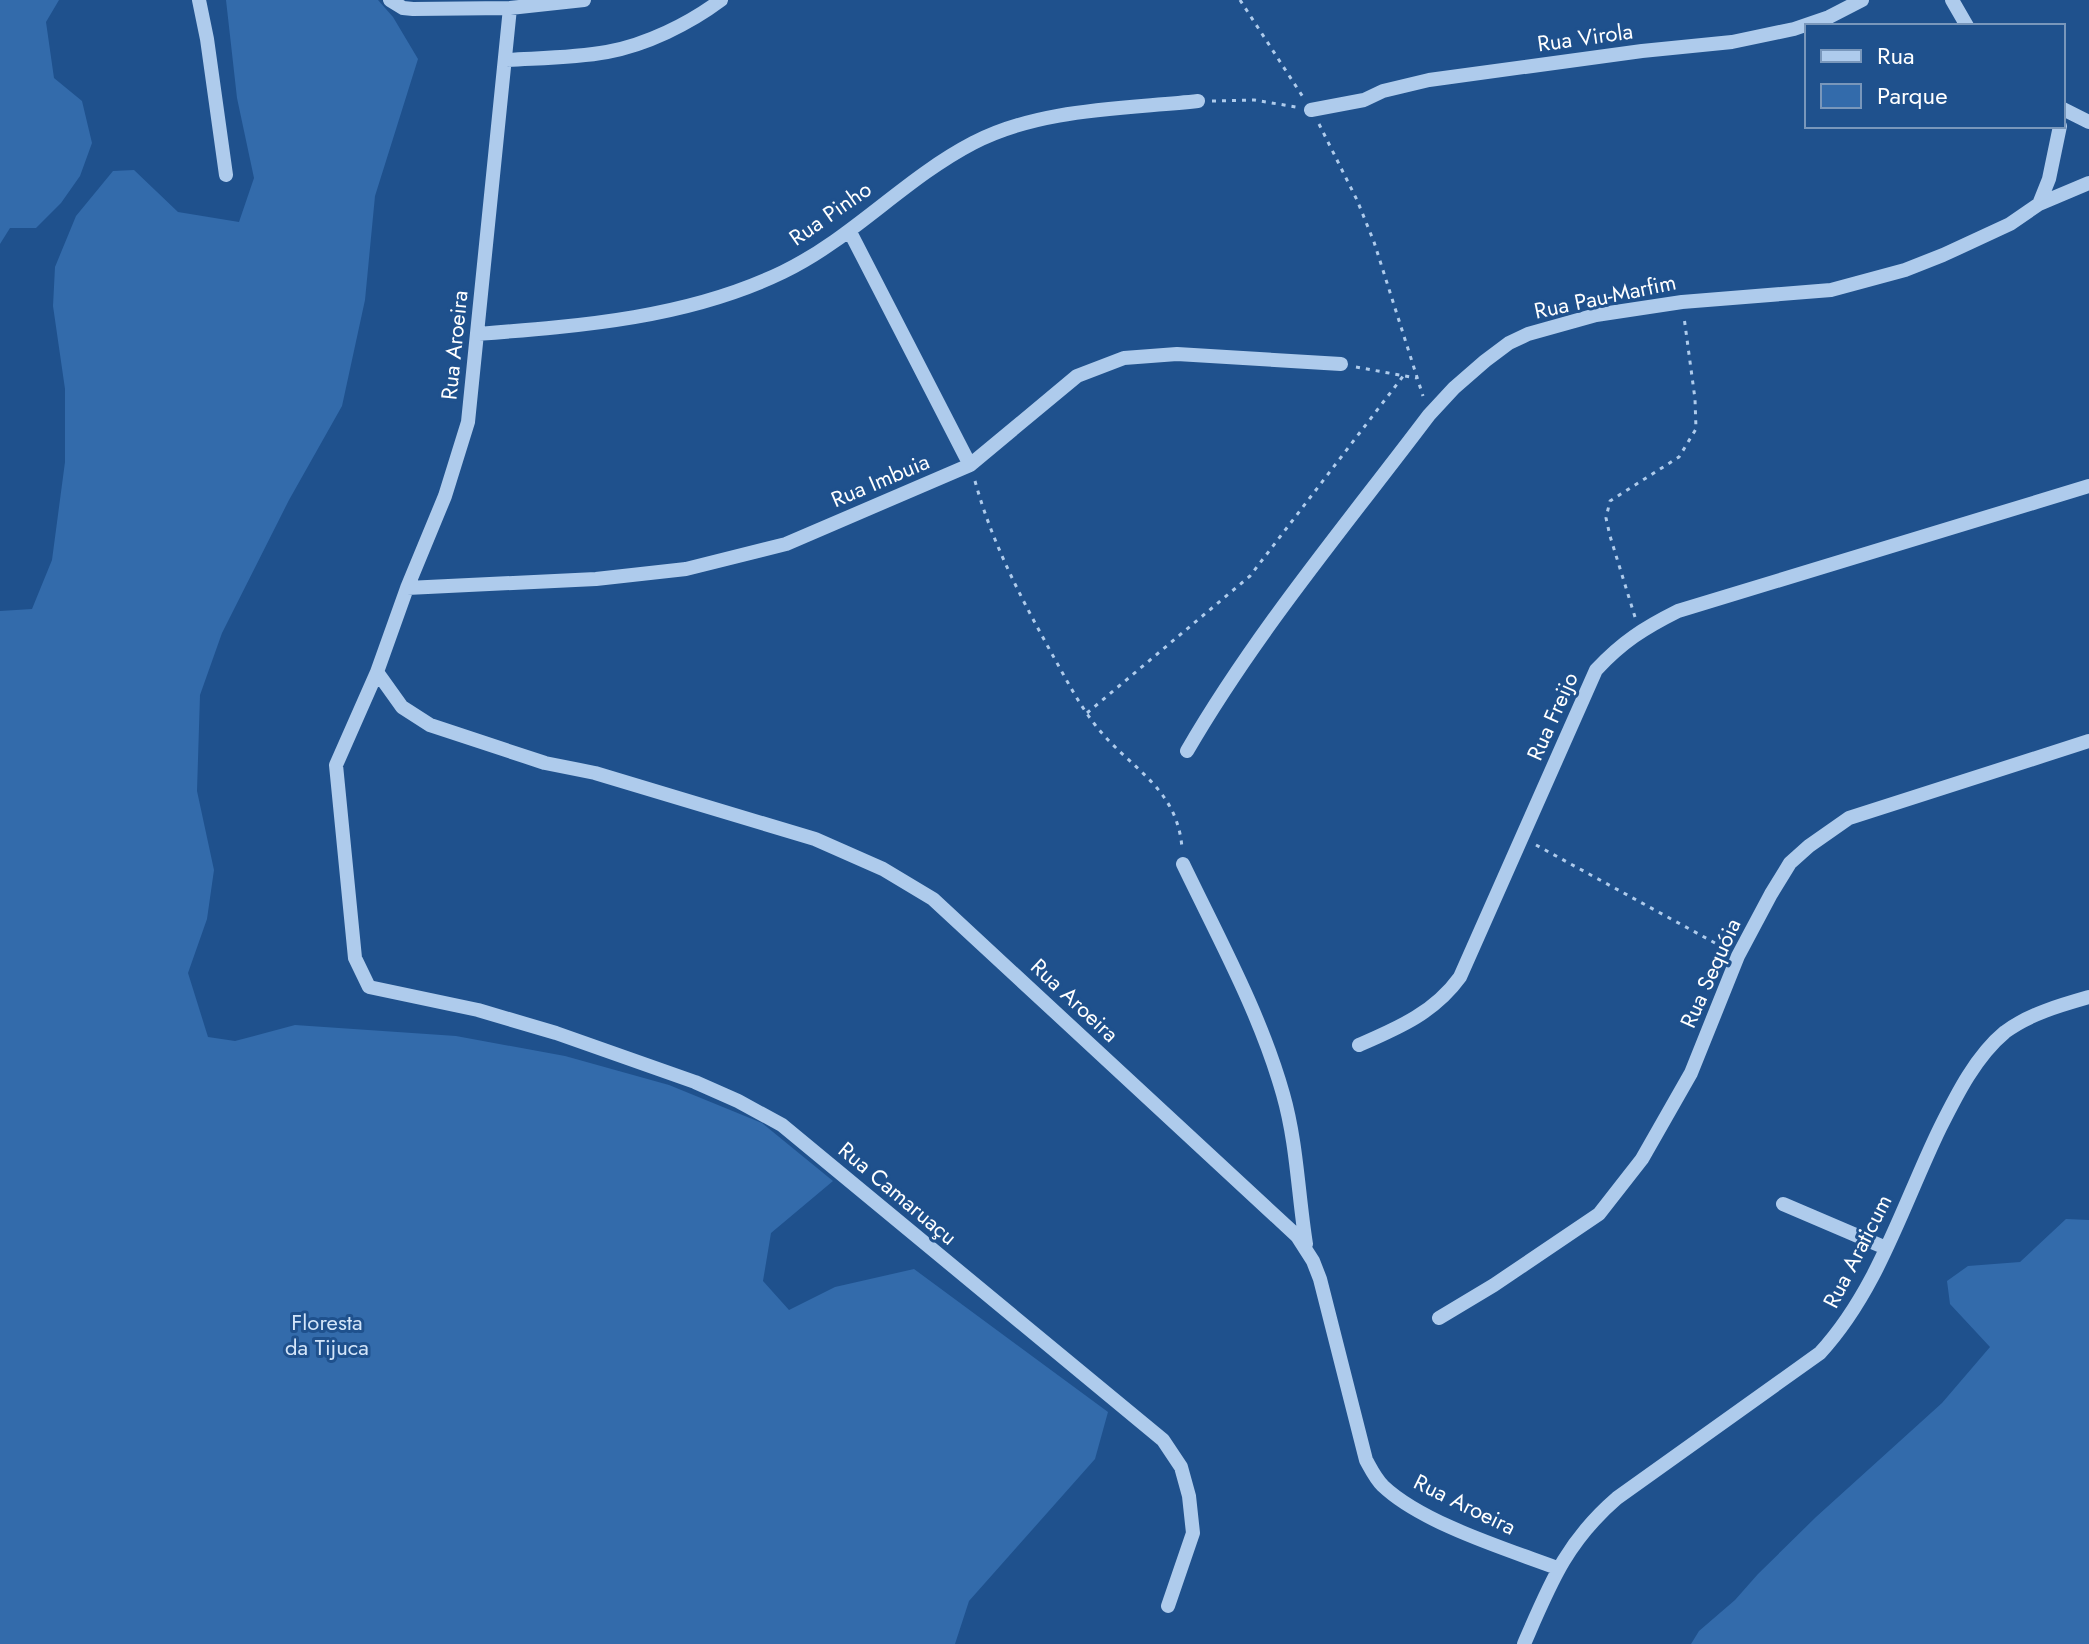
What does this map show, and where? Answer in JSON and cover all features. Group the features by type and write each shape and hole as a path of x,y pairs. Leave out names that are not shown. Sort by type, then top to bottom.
{"street":[{"path":"199,0 226,175"},
{"path":"390,0 403,8 413,9 510,8 584,0"},
{"path":"506,60 603,53 624,48 653,38 721,0"},
{"name":"Rua Virola","path":"1809,24 1862,0"},
{"path":"1952,0 1966,24"},
{"name":"Rua Aroeira","path":"399,994 369,987 355,958 336,765 377,672 445,496 468,422 510,8"},
{"name":"Rua Virola","path":"1311,110 1364,100 1383,91 1429,80 1732,42 1805,25"},
{"name":"Rua Pinho","path":"477,334 586,325 672,310 729,293 784,271 850,232 898,191 974,142 1056,116 1198,101"},
{"path":"2065,112 2089,122"},
{"path":"2039,204 2049,179 2060,128"},
{"name":"Rua Pau-Marfim","path":"1187,751 1248,654 1429,415 1454,388 1509,343 1576,320 1682,302 1831,290 1905,270 2010,224 2039,204 2089,183"},
{"path":"850,232 970,465"},
{"name":"Rua Imbuia","path":"407,588 596,579 686,569 786,544 970,465 1077,376 1124,358 1177,354 1341,364"},
{"name":"Rua Freijo","path":"1359,1045 1409,1023 1449,992 1460,977 1596,670 1640,630 1678,611 2089,486"},
{"name":"Rua Aroeira","path":"377,672 402,707 430,725 545,763 595,773 815,839 883,869 933,899 1297,1236 1320,1279 1366,1460 1375,1478 1431,1517 1557,1568"},
{"name":"Rua Sequóia","path":"1439,1318 1599,1214 1642,1159 1691,1073 1738,956 1790,863 1849,818 2089,741"},
{"path":"1183,864 1261,1028 1283,1095 1295,1149 1297,1193 1307,1251"},
{"name":"Rua Camaruaçu","path":"399,994 478,1010 570,1038 695,1082 782,1125 1163,1440 1181,1467 1189,1496 1193,1533 1168,1606"},
{"name":"Rua Araticum","path":"1524,1644 1557,1568 1576,1540 1617,1498 1820,1353 1844,1324 1886,1248 1932,1144 1973,1069 2004,1033 2028,1018 2089,997"},
{"path":"1783,1204 1886,1248"}],"path":[{"path":"1240,0 1311,110 1357,200 1374,242 1429,415"},
{"path":"1198,101 1254,100 1311,110"},
{"path":"1640,630 1606,518 1610,501 1679,457 1696,429 1682,302"},
{"path":"1341,364 1417,378"},
{"path":"1087,713 1250,576 1404,375"},
{"path":"970,465 985,518 1018,592 1087,713 1122,754 1162,792 1176,814 1183,864"},
{"path":"1522,838 1738,956"}],"green space":[{"path":"0,0 59,0 46,22 54,78 82,101 92,143 80,176 61,203 36,228 10,228 0,244"},
{"name":"Floresta da Tijuca","path":"226,0 378,0 393,17 418,59 375,196 365,300 342,406 289,500 222,633 200,695 197,791 214,870 207,919 188,973 208,1037 235,1041 295,1025 456,1036 565,1056 669,1085 762,1123 833,1181 771,1233 763,1281 789,1310 835,1287 914,1269 1108,1412 1095,1459 969,1601 955,1644 0,1644 0,611 32,609 52,560 65,462 65,389 53,306 55,267 76,216 113,171 134,170 178,212 239,222 254,178 237,98"},
{"path":"2066,1219 2089,1220 2089,1644 1691,1644 1699,1631 1735,1600 1816,1517 1942,1403 1990,1347 1950,1304 1947,1281 1968,1266 2020,1262"}]}
